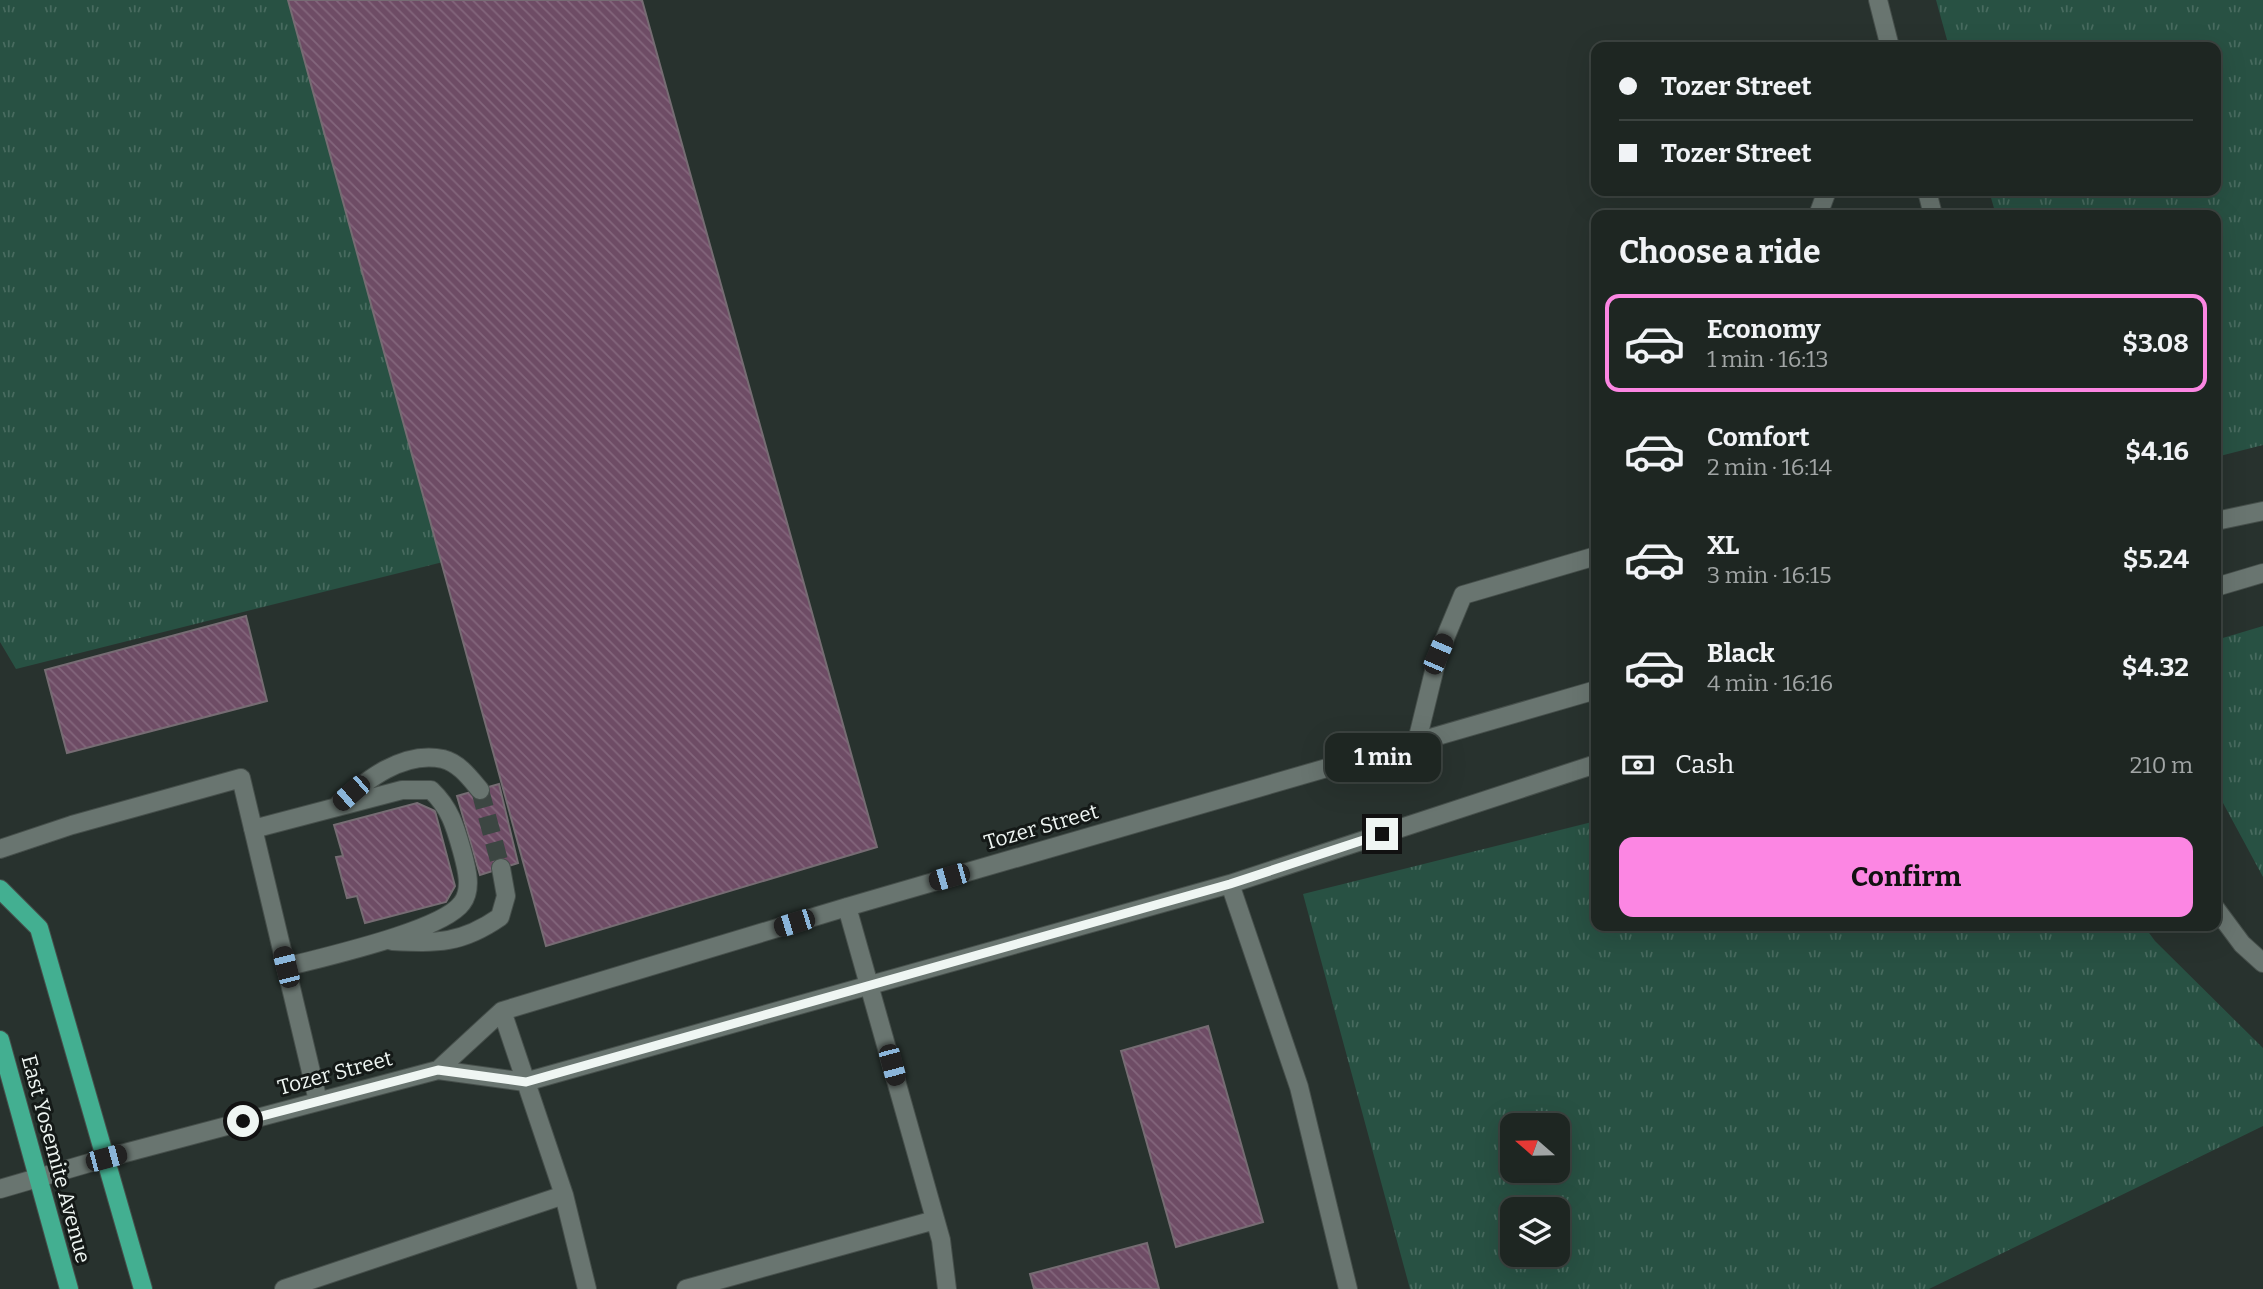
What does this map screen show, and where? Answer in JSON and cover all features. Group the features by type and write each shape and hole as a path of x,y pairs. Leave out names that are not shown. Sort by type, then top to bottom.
{"main road":[{"path":"0,889 39,928 143,1289"},
{"name":"East Yosemite Avenue","path":"0,1040 69,1289"}],"street":[{"path":"1878,0 1889,42"},
{"path":"2221,520 2263,511"},
{"path":"1417,741 1438,654 1463,595 1591,557"},
{"path":"2221,586 2263,573"},
{"name":"Tozer Street","path":"438,1070 502,1011 848,906 1591,691"},
{"path":"334,808 368,778 410,760 443,759 464,771 480,790"},
{"name":"Tozer Street","path":"0,1189 106,1158 438,1070 526,1082 1230,884 1591,766"},
{"path":"0,849 72,825 241,778 318,1101"},
{"path":"254,829 402,790 431,790 449,807 468,883 463,903 445,917 378,941 286,967"},
{"path":"378,941 435,943 475,934 500,917 506,896 501,868"},
{"path":"1230,884 1299,1087 1348,1289"},
{"path":"848,906 935,1220 947,1289"},
{"path":"2221,916 2242,944 2263,963"},
{"path":"502,1011 564,1195 587,1289"},
{"path":"284,1289 564,1195"},
{"path":"686,1289 935,1220"}],"green space":[{"path":"0,0 288,0 443,562 16,669 0,642"},
{"path":"1936,0 2263,0 2263,445 2221,456 2221,210 1995,210 1990,196 2221,196 2221,42 1948,42"},
{"path":"2263,626 2263,877 2221,799 2221,639"},
{"path":"1591,822 1591,931 2148,931 2263,1048 2263,1126 1929,1289 1410,1289 1303,894"}],"building":[{"path":"288,0 642,0 877,847 546,946"},
{"path":"246,616 267,701 67,753 45,670"},
{"path":"499,784 518,863 480,875 457,796"},
{"path":"417,803 435,811 455,886 446,902 365,923 357,896 347,898 336,857 343,856 334,825"},
{"path":"1208,1026 1263,1222 1176,1247 1121,1051"},
{"path":"1147,1243 1159,1289 1034,1289 1030,1274"}],"tunnel":[{"path":"480,790 501,868"}],"route":[{"path":"243,1121 438,1070 526,1082 1230,884 1382,834"}]}
